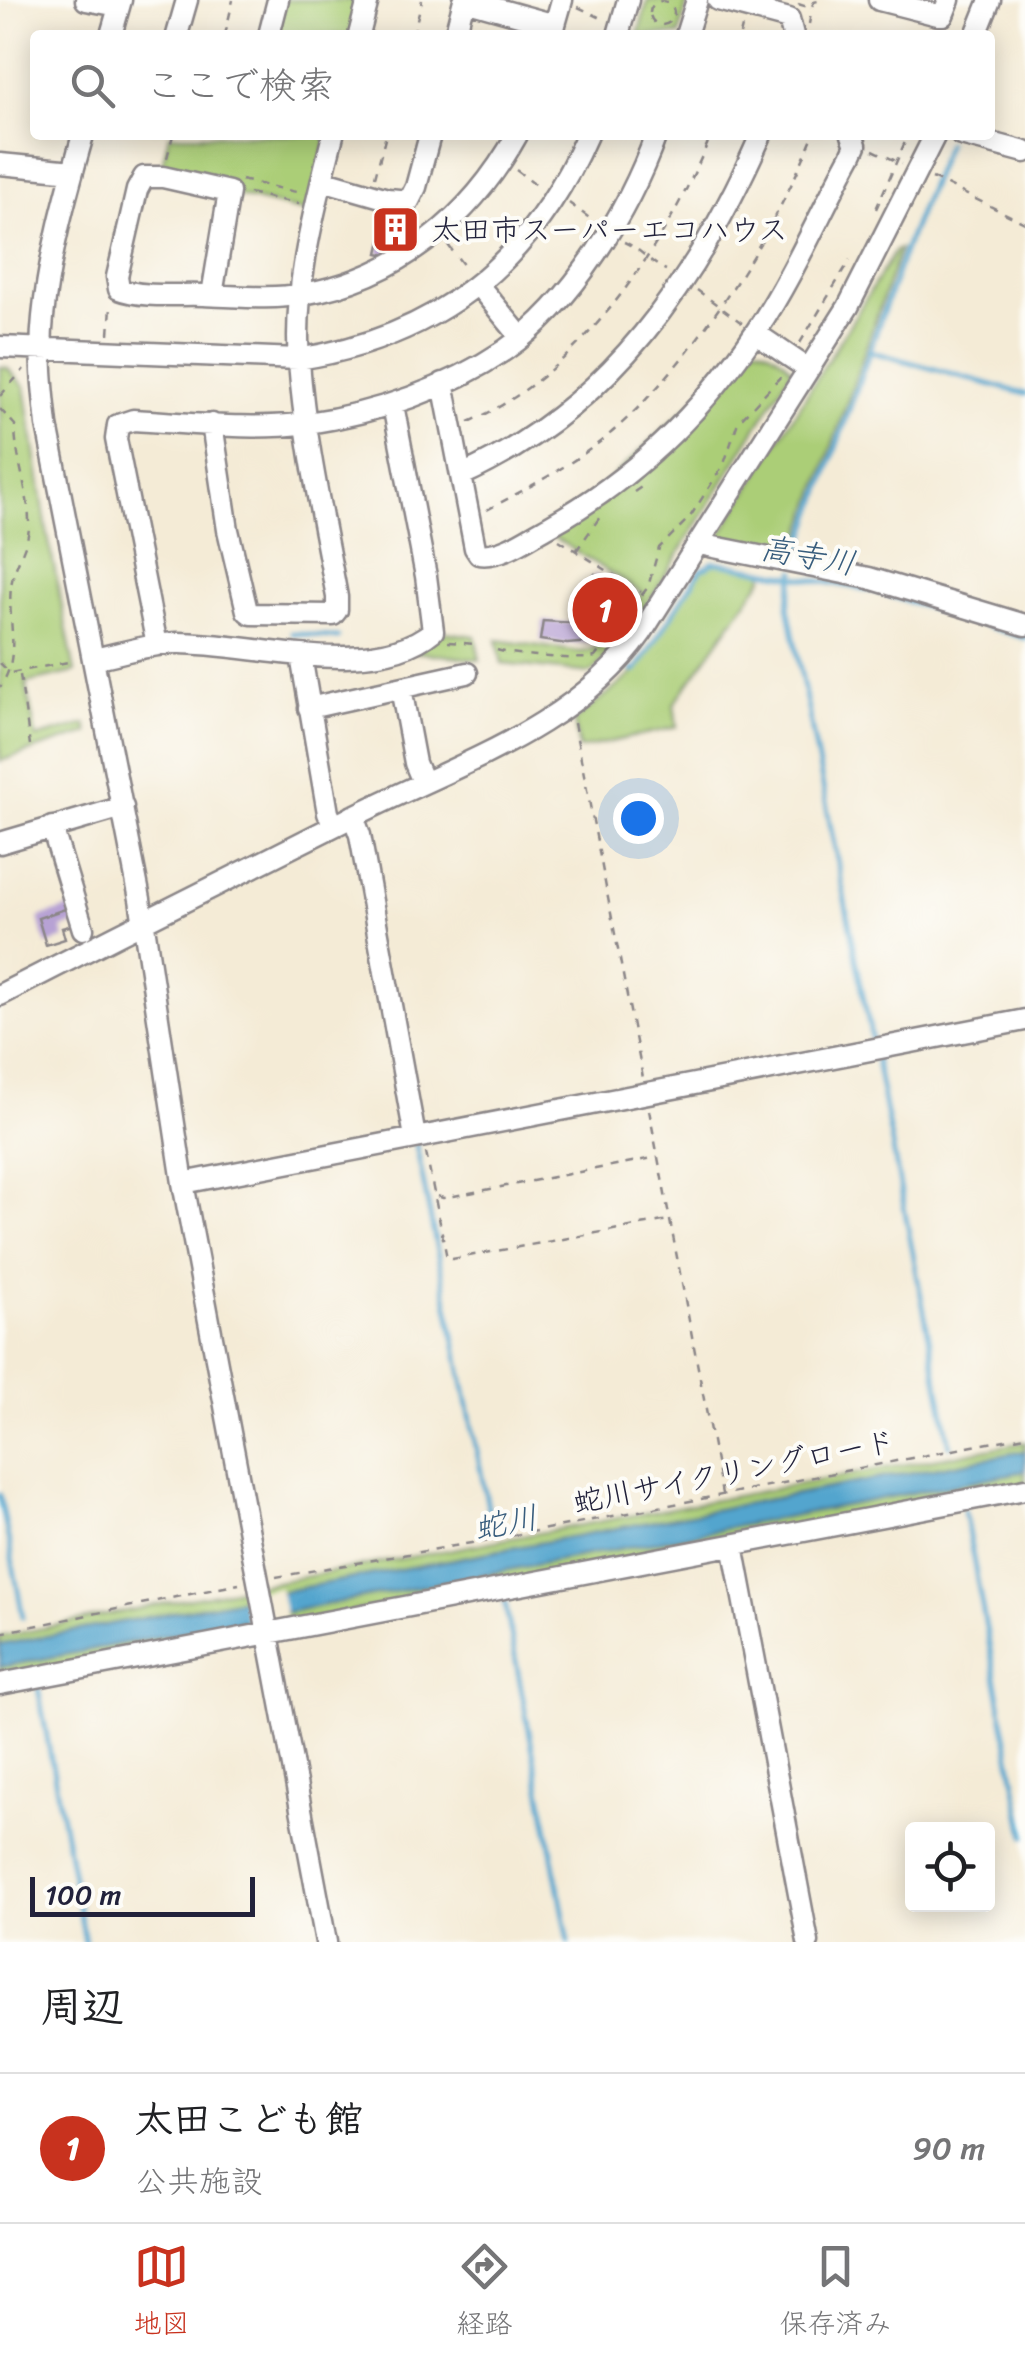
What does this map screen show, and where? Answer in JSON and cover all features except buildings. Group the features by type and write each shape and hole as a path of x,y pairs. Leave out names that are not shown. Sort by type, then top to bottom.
{"street":[{"path":"86,0 120,3 112,30"},
{"path":"178,30 186,0"},
{"path":"270,30 278,0"},
{"path":"360,30 368,0"},
{"path":"456,30 465,0 553,30 570,4"},
{"path":"612,28 628,0"},
{"path":"687,30 696,0"},
{"path":"718,0 788,19 798,30"},
{"path":"879,0 943,15 950,0"},
{"path":"978,30 990,0"},
{"path":"82,140 48,277 41,351 52,459 87,659 123,807 182,1182 326,1942"},
{"path":"212,424 218,474 247,612 325,618 337,610 337,597 298,359 301,295 315,192 332,140"},
{"path":"315,192 371,193 409,201 429,140"},
{"path":"212,295 227,184 144,177 137,190 116,277 119,288 212,295 301,295 371,275 431,240 482,188 514,140"},
{"path":"0,347 298,359 384,340 436,314 526,236 585,140"},
{"path":"157,644 116,430 124,421 306,423 393,405 443,383 508,348 559,300 609,232 654,140"},
{"path":"462,474 509,454 584,396 634,348 705,244 758,140"},
{"path":"443,383 475,548 485,556 546,528 598,496 663,444 693,412 754,333 851,156 854,140"},
{"path":"0,994 509,742 565,709 599,683 623,659 700,544 808,369 863,279 932,140"},
{"path":"979,140 1025,152"},
{"path":"0,164 73,171"},
{"path":"474,280 520,336"},
{"path":"754,333 808,369"},
{"path":"87,659 157,644 206,644 301,656 342,656 390,650 434,631 393,405"},
{"path":"700,544 868,578 1025,625"},
{"path":"301,656 328,813 360,835 419,1137"},
{"path":"308,708 467,672"},
{"path":"400,688 415,762 423,782"},
{"path":"0,842 123,807"},
{"path":"52,827 84,929"},
{"path":"182,1182 1025,1020"},
{"path":"0,1684 1025,1489"},
{"path":"733,1545 808,1942"}],"path":[{"path":"226,30 234,0"},
{"path":"414,30 422,0"},
{"path":"662,0 673,7 674,15 667,24 660,25 653,21 650,10 662,0"},
{"path":"801,30 812,1 822,0"},
{"path":"570,4 612,28"},
{"path":"171,140 167,160 176,163"},
{"path":"371,193 385,140"},
{"path":"452,429 492,412 540,378 585,338 616,302 646,256 709,140"},
{"path":"468,515 480,513 529,487 610,434 650,394 720,306 766,230 810,140"},
{"path":"875,211 906,140"},
{"path":"509,165 542,190"},
{"path":"227,184 235,190 315,192"},
{"path":"227,184 292,194 315,192"},
{"path":"568,202 599,225"},
{"path":"615,236 639,248 651,263 670,271"},
{"path":"444,238 474,280"},
{"path":"796,348 855,254"},
{"path":"689,285 754,333"},
{"path":"108,337 113,295 119,288"},
{"path":"496,650 526,657 595,657 650,582 659,548 690,518 724,464 738,422 782,375 780,366"},
{"path":"0,396 24,369"},
{"path":"0,409 15,425 29,525 11,588 14,648 10,673 0,687"},
{"path":"628,494 641,490 650,474"},
{"path":"576,551 601,516"},
{"path":"546,528 550,535 642,593"},
{"path":"442,641 477,644"},
{"path":"0,663 10,673 20,674 87,659"},
{"path":"20,674 30,745"},
{"path":"419,1137 447,1258 670,1220"},
{"path":"434,1190 443,1198 658,1157"},
{"name":"蛇川サイクリングロード","path":"0,1632 1025,1436"}],"green space":[{"path":"284,0 362,0 354,30 276,30"},
{"path":"648,0 688,0 680,30 639,30"},
{"path":"168,140 327,140 310,213 234,195 161,169"},
{"path":"900,249 794,556 716,542 895,251"},
{"path":"753,346 775,354 792,370 652,597 614,649 591,673 502,664 497,640 581,652 601,645 617,630 642,593 550,535"},
{"path":"0,367 7,368 25,387 47,531 75,672 26,683 36,738 86,724 88,733 0,761"},
{"path":"714,562 765,570 674,704 677,727 579,749 574,721 636,671 701,570"},
{"path":"445,632 475,636 480,660 408,651"},
{"path":"1025,1442 1025,1451 0,1645 0,1637 180,1600"},
{"path":"1025,1471 1025,1484 0,1679 0,1667"}],"water":[{"path":"1025,1451 1025,1471 0,1667 0,1645"}],"pier":[{"path":"280,1587 286,1617 247,1625 241,1594"}],"waterway":[{"path":"797,560 906,246 947,143"},
{"path":"869,351 1025,394"},
{"name":"高寺川","path":"632,670 636,671 701,570 714,562 875,591 1025,638"},
{"path":"795,571 788,606 873,1046"},
{"name":"高寺川","path":"292,633 338,638"},
{"path":"875,1056 950,1446"},
{"name":"蛇川","path":"416,1145 493,1532"},
{"path":"0,1495 23,1617"},
{"path":"964,1510 1025,1836"},
{"path":"505,1603 569,1942"},
{"path":"38,1688 85,1942"}],"place":[{"name":"太田市スーパーエコハウス","path":"396,230"},
{"name":"太田こども館","path":"605,610"}]}
